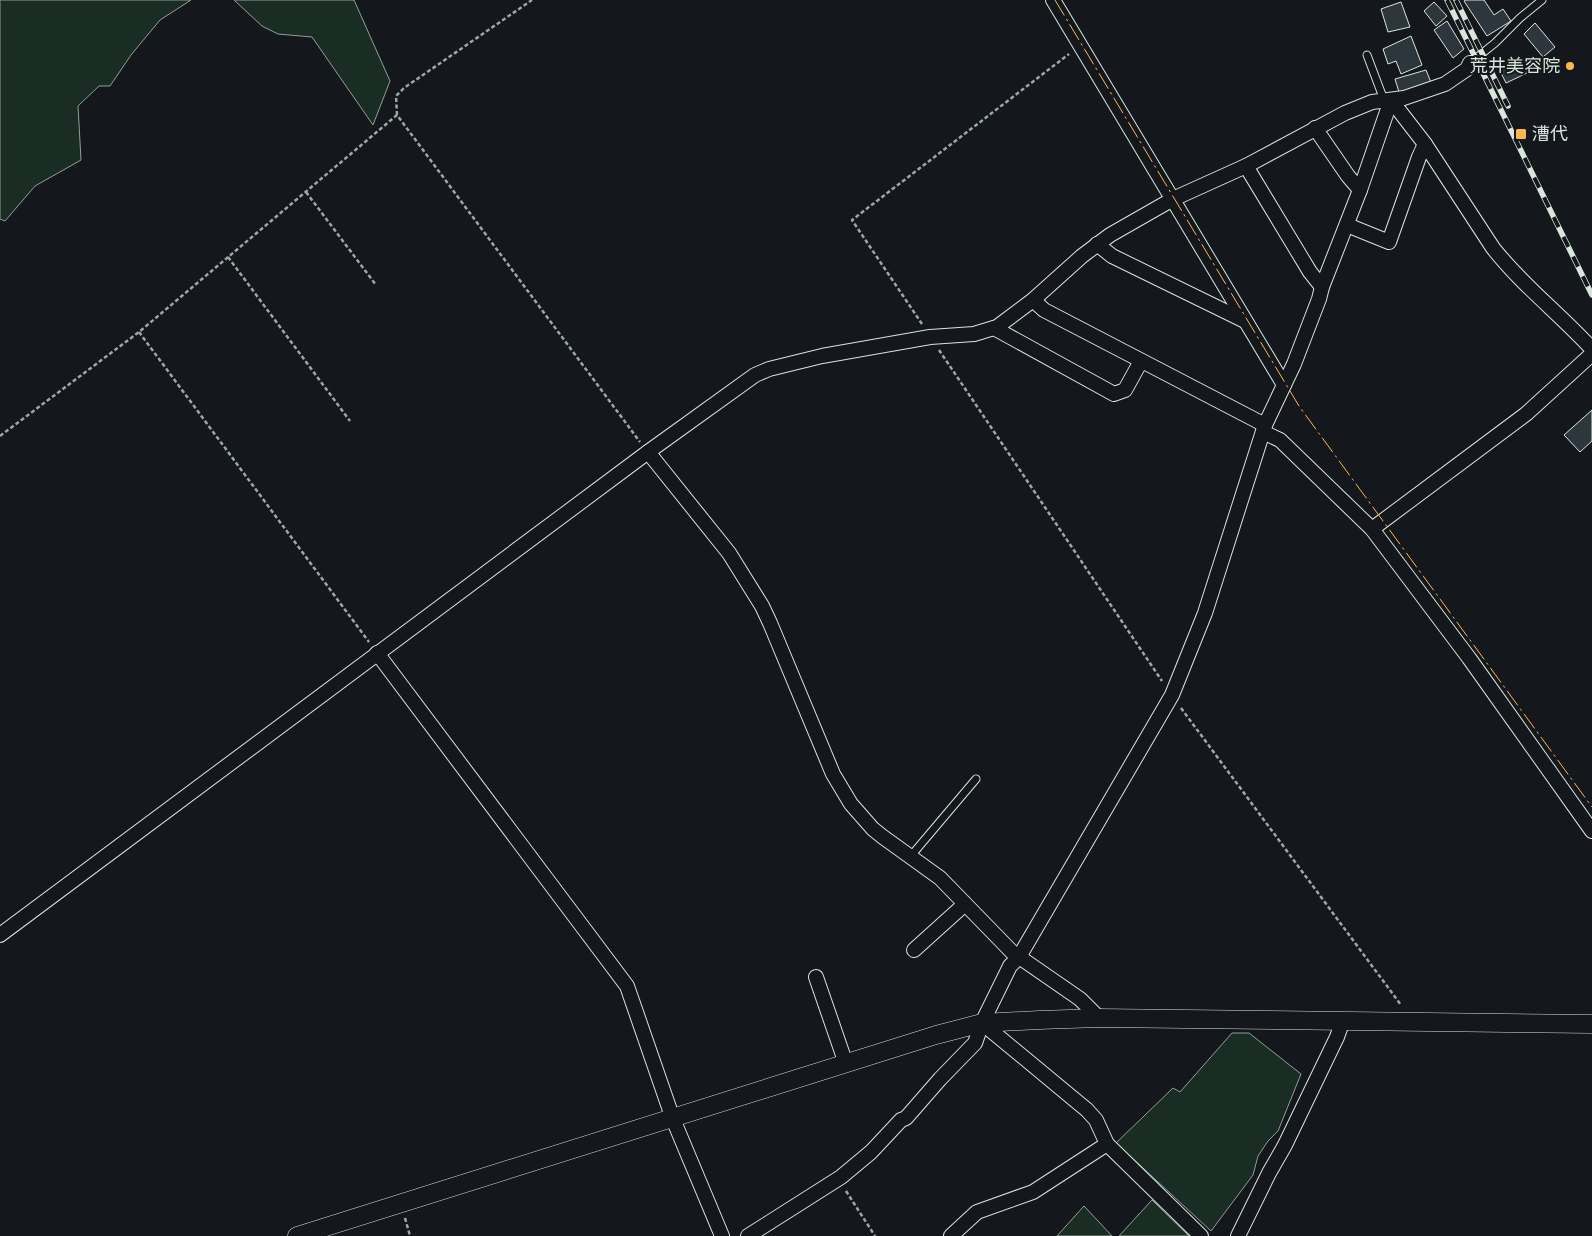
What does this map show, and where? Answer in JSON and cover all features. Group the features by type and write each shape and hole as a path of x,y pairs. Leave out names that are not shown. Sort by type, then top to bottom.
{"street":[{"path":"1053,0 1284,385"},
{"path":"0,935 648,452 756,375 769,369 822,356 930,337 974,334 994,328 1033,300 1082,256 1110,235 1173,199 1246,166 1344,113 1372,102 1411,96 1445,84 1467,69 1470,63"},
{"path":"1388,100 1425,144 1493,248 1519,278 1592,349"},
{"path":"748,1236 838,1179 871,1152 901,1120 906,1118 975,1043 1010,966 1019,957 1172,695 1205,613 1264,429 1301,345 1360,190 1388,100"},
{"path":"1315,128 1360,190"},
{"path":"1347,225 1388,242 1425,144"},
{"path":"1246,166 1310,272 1322,287"},
{"path":"1098,244 1112,256 1245,321"},
{"path":"1033,300 1044,310 1141,361 1264,429 1280,440 1372,529 1469,658 1592,831"},
{"path":"994,328 1114,394 1125,390 1141,361"},
{"path":"1372,529 1526,414 1592,354"},
{"path":"648,452 729,553 762,606 832,774 851,804 873,829 909,858 940,878 1012,952 1080,999 1099,1018"},
{"path":"377,653 627,986 673,1119 722,1236"},
{"path":"914,950 965,904"},
{"path":"816,977 846,1064"},
{"path":"297,1236 936,1035 982,1024 1099,1018 1592,1024"},
{"path":"1238,1236 1285,1145 1337,1037 1343,1020"},
{"path":"982,1024 1086,1110 1096,1120 1107,1144 1201,1236"},
{"path":"951,1236 977,1212 1033,1192 1107,1144"}],"lane":[{"path":"1470,63 1542,0"},
{"path":"1367,55 1388,100"},
{"path":"909,858 976,779"}],"path":[{"path":"532,0 404,88 396,96 397,115 648,452"},
{"path":"1080,45 852,220 1172,695 1413,1022"},
{"path":"0,436 139,332 397,115"},
{"path":"306,192 376,285"},
{"path":"228,257 350,421"},
{"path":"139,332 377,653"},
{"path":"838,1179 875,1236"}],"green space":[{"path":"0,0 191,0 160,20 131,55 110,86 99,86 78,106 81,160 35,186 5,221 0,219"},
{"path":"234,0 354,0 390,81 373,125 312,37 278,34 262,26"},
{"path":"1232,1033 1249,1033 1301,1074 1278,1131 1268,1141 1258,1156 1253,1175 1211,1231 1116,1143 1173,1088 1180,1092"},
{"path":"1152,1200 1189,1236 1119,1236"},
{"path":"1084,1206 1112,1236 1057,1236"}],"building":[{"path":"1484,0 1494,15 1503,9 1511,21 1487,36 1464,1"},
{"path":"1401,2 1410,27 1388,32 1381,9"},
{"path":"1434,2 1447,16 1436,26 1424,11"},
{"path":"1447,21 1464,49 1453,58 1434,30"},
{"path":"1535,23 1555,47 1543,57 1524,34"},
{"path":"1411,36 1422,65 1401,74 1396,61 1388,64 1383,49"},
{"path":"1520,59 1527,73 1506,83 1499,69"},
{"path":"1426,70 1432,85 1399,92 1395,79"},
{"path":"1592,410 1592,441 1580,452 1564,435"}],"railway":[{"path":"1447,0 1592,295"},
{"path":"1456,0 1508,106"}],"power":[{"path":"1055,0 1299,406 1592,807"}],"place":[{"name":"荒井美容院","path":"1570,66"},
{"name":"漕代","path":"1521,134"}]}
